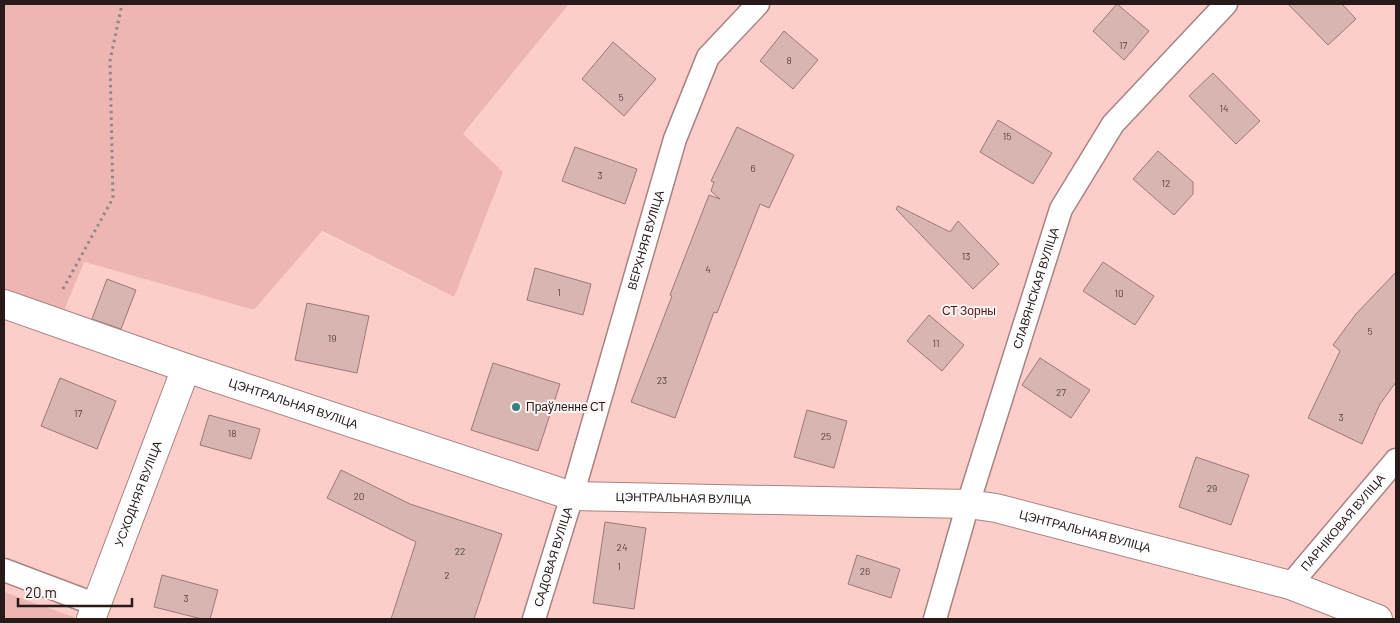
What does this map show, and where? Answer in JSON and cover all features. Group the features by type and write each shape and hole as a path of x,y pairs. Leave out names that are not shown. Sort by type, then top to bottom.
{"street":[{"name":"ЦЭНТРАЛЬНАЯ ВУЛІЦА","path":"4,304 186,368 572,496 968,504 1005,510 1290,585 1378,619"},
{"name":"УСХОДНЯЯ ВУЛІЦА","path":"94,612 186,368"}],"lane":[{"name":"ВЕРХНЯЯ ВУЛІЦА","path":"572,496 675,139 708,57 758,4"},
{"name":"СЛАВЯНСКАЯ ВУЛІЦА","path":"936,619 968,504 1061,209 1113,124 1226,4"},
{"name":"ПАРНІКОВАЯ ВУЛІЦА","path":"1290,585 1396,460"},
{"name":"САДОВАЯ ВУЛІЦА","path":"534,619 572,496"},
{"path":"4,570 94,612"}],"path":[{"path":"46,320 113,198 110,61 122,4"}],"green space":[{"name":"СТ Зорны","path":"569,4 1396,4 1396,619 4,619 4,292 84,262 254,310 321,231 454,297 463,134"}],"shaded area":[{"path":"4,4 569,4 463,134 503,172 454,297 322,231 254,310 84,262 63,313 4,292"},
{"path":"4,592 76,618 76,619 4,619"}],"building":[{"path":"1117,4 1149,31 1124,60 1093,31"},
{"path":"1288,4 1342,4 1356,19 1328,45"},
{"path":"784,31 818,60 793,89 760,61"},
{"path":"613,42 656,79 624,116 582,79"},
{"path":"1213,73 1260,121 1236,144 1189,96"},
{"path":"998,120 1052,153 1033,184 980,152"},
{"path":"737,127 794,155 769,208 760,204 717,313 714,312 675,418 631,402 709,195 720,199 711,191 714,182 711,181"},
{"path":"575,147 637,169 625,204 562,181"},
{"path":"1158,151 1193,182 1193,194 1174,215 1133,179"},
{"path":"898,206 950,232 958,221 999,264 973,289 896,209"},
{"path":"1103,262 1154,296 1135,325 1083,291"},
{"path":"535,268 591,284 583,315 527,300"},
{"path":"1396,272 1396,382 1380,404 1362,444 1308,418 1340,351 1333,345 1356,314"},
{"path":"107,279 136,290 121,329 92,319"},
{"path":"307,303 369,316 357,373 295,360"},
{"path":"929,315 964,345 942,371 907,341"},
{"path":"1040,358 1090,390 1071,418 1022,385"},
{"name":"Праўленне СТ","path":"493,363 560,384 538,451 471,430"},
{"path":"60,378 116,401 97,449 41,426"},
{"path":"807,410 847,421 834,468 794,457"},
{"path":"209,415 260,429 251,459 200,445"},
{"path":"1196,457 1249,475 1231,525 1179,507"},
{"path":"341,470 410,504 502,534 474,619 391,619 416,542 327,498"},
{"path":"605,522 646,528 634,609 593,603"},
{"path":"857,555 900,569 891,598 848,584"},
{"path":"162,575 218,590 210,619 202,619 154,607"}],"place":[{"name":"Праўленне СТ","path":"516,407"}]}
